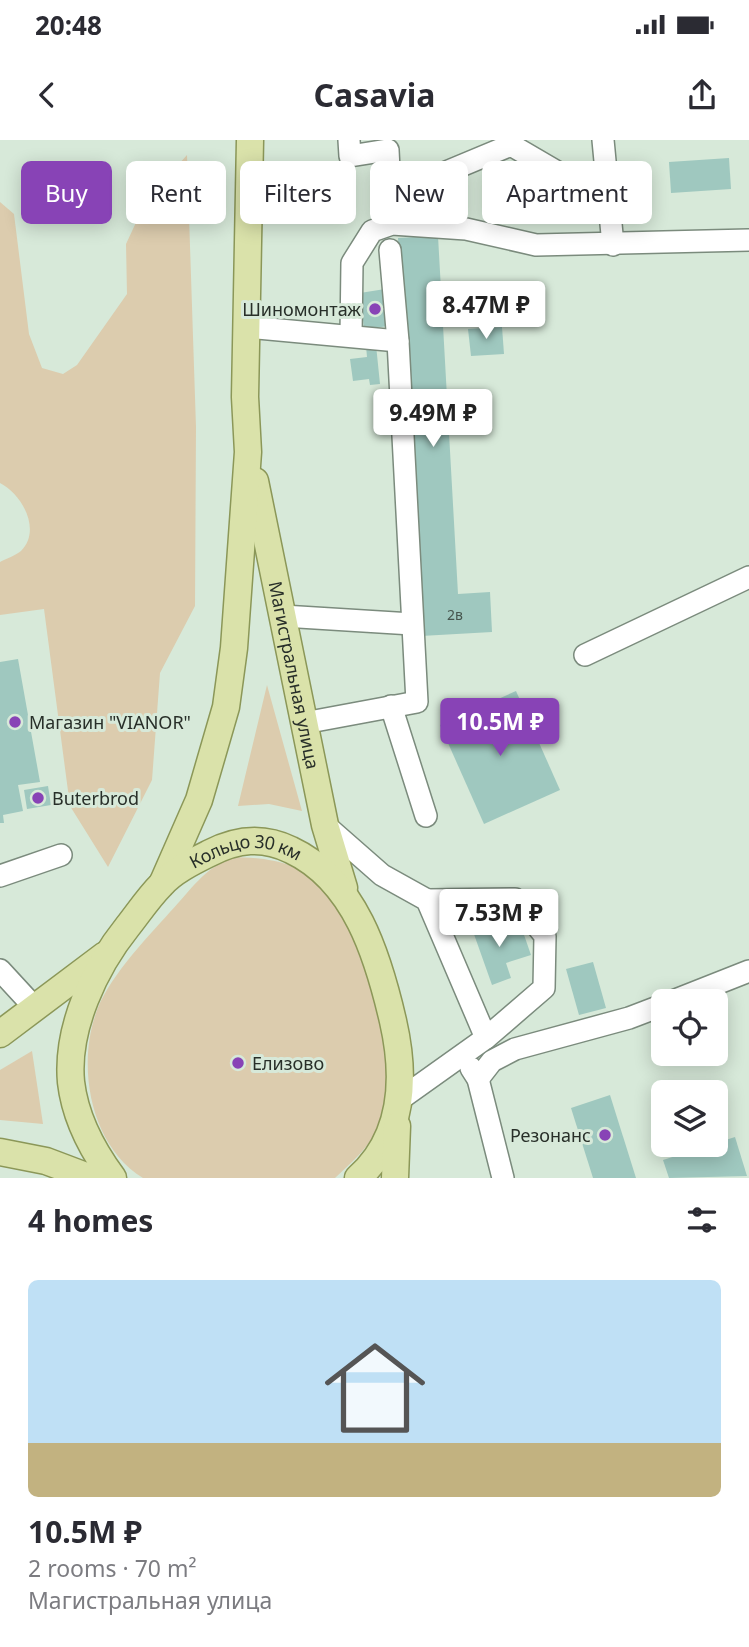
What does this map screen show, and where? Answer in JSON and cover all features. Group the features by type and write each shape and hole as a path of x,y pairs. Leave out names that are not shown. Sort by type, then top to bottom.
{"main road":[{"name":"Магистральная улица","path":"162,883 199,800 226,707 248,452 245,397 250,140"},
{"name":"Магистральная улица","path":"248,452 326,825 346,896"},
{"name":"Кольцо 30 км","path":"113,1178 96,1155 75,1104 71,1080 72,1038 105,955 162,883 214,850 250,840 283,846 308,858 326,871 346,896 368,940 389,1003 397,1038 399,1100 396,1122 386,1145 358,1178"},
{"path":"0,1034 105,955"},
{"path":"395,1178 399,1100"},
{"path":"0,1152 46,1161 90,1178"}],"lane":[{"path":"603,140 605,161"},
{"path":"468,161 511,142 541,161"},
{"path":"349,148 388,150 389,161"},
{"path":"351,335 352,263 372,231 390,224"},
{"path":"404,224 466,229 536,245 749,240"},
{"path":"611,224 613,245"},
{"path":"304,723 416,702 398,341 390,250"},
{"path":"247,327 398,341"},
{"path":"585,655 749,577"},
{"path":"283,616 412,624"},
{"path":"391,706 426,816"},
{"path":"326,825 382,875 427,900 515,900 545,936 544,988 486,1038 399,1100"},
{"path":"0,876 61,855"},
{"path":"427,900 486,1038"},
{"path":"0,970 35,1008"},
{"path":"703,989 749,971"},
{"path":"478,1079 492,1061 515,1049 651,1010"},
{"path":"463,1054 478,1079 502,1178"}],"shaded area":[{"path":"0,202 14,214 29,334 42,368 63,374 77,365 127,294 126,244 135,224 189,224 196,427 195,606 160,673 152,780 108,867 70,806 44,609 0,615 0,562 21,551 30,533 27,513 22,504 16,495 0,483"},
{"path":"267,685 302,811 269,804 238,806"},
{"path":"233,857 283,863 305,873 326,889 354,939 375,991 387,1045 386,1099 379,1125 371,1140 335,1178 143,1178 111,1147 93,1106 88,1060 90,1037 100,1002 138,948 198,880"},
{"path":"32,1051 43,1124 0,1120 0,1070"}],"building":[{"path":"729,158 731,189 671,193 669,162"},
{"path":"438,236 458,594 490,592 492,632 421,636 398,238"},
{"name":"Шиномонтаж","path":"385,289 390,326 364,329 360,293"},
{"path":"502,327 504,354 471,356 468,329"},
{"path":"376,345 380,384 370,385 369,379 353,381 350,359 367,357 366,346"},
{"name":"Магазин \"VIANOR\"","path":"18,659 40,782 18,785 23,811 3,815 4,823 0,823 0,662"},
{"path":"516,691 560,790 484,824 440,725"},
{"name":"Buterbrod","path":"48,786 51,805 27,809 24,790"},
{"path":"490,917 497,937 522,929 531,955 506,963 511,978 492,985 470,923"},
{"path":"593,962 606,1008 579,1015 566,969"},
{"path":"610,1095 636,1178 593,1178 571,1108"},
{"path":"735,1137 747,1176 669,1178 663,1160 672,1157 728,1157 728,1139"}],"place":[{"name":"Шиномонтаж","path":"375,309"},
{"name":"Магазин \"VIANOR\"","path":"15,722"},
{"name":"Buterbrod","path":"38,798"},
{"name":"Елизово","path":"238,1063"},
{"name":"Резонанс","path":"605,1135"}]}
